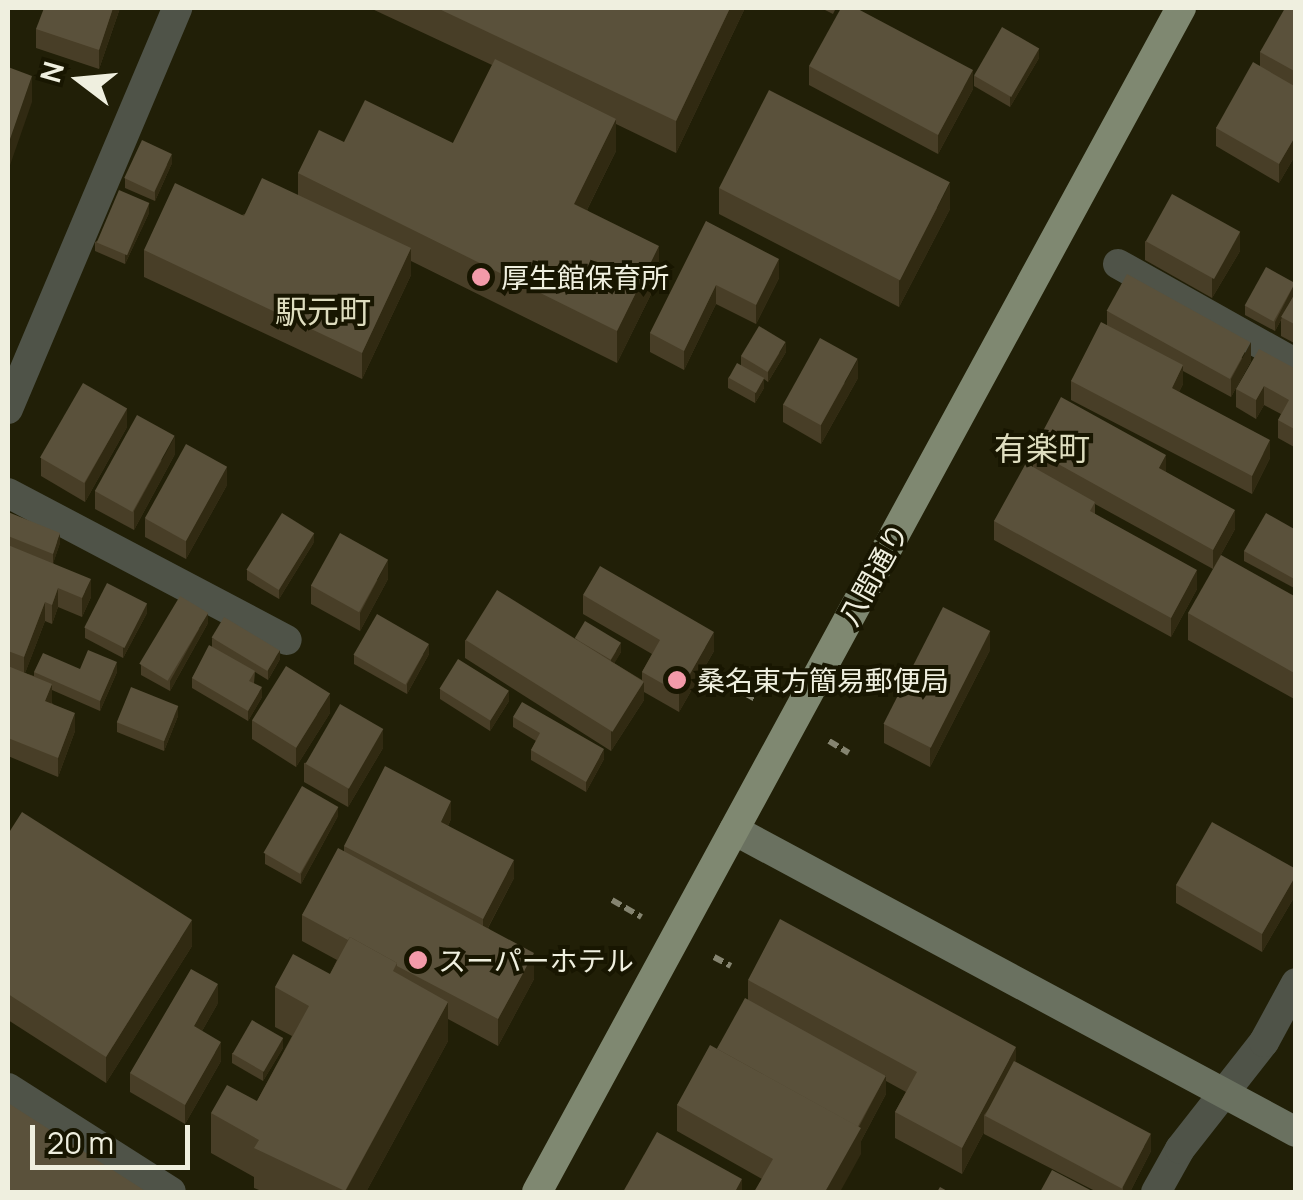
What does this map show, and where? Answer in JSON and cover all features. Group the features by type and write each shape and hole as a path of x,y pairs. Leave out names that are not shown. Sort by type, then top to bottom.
{"main road":[{"name":"八間通り","path":"536,1192 1181,8"}],"street":[{"path":"8,408 177,8"},
{"path":"1118,264 1296,364"},
{"path":"8,493 287,640"},
{"path":"734,830 1296,1132"},
{"path":"1156,1192 1223,1092 1264,1042 1296,982"},
{"path":"8,1088 170,1192"}],"building":[{"path":"44,8 113,8 99,50 36,29"},
{"path":"437,8 730,8 676,121"},
{"path":"841,8 856,8 973,70 938,135 809,66"},
{"path":"1285,8 1296,8 1296,72 1260,52"},
{"path":"1002,27 1039,48 1011,97 974,75"},
{"path":"495,59 616,119 574,204 659,246 617,331 298,173 319,130 344,142 365,100 453,143"},
{"path":"1253,62 1296,87 1296,135 1279,164 1216,128"},
{"path":"8,67 32,76 8,145"},
{"path":"769,90 950,182 900,280 719,188"},
{"path":"142,140 172,154 154,192 124,178"},
{"path":"262,178 411,248 362,353 144,250 175,183 244,216"},
{"path":"119,190 149,203 127,255 97,242"},
{"path":"1172,194 1240,232 1214,279 1146,241"},
{"path":"706,221 779,259 756,305 716,285 684,351 650,333"},
{"path":"1266,267 1295,283 1274,321 1245,305"},
{"path":"1127,274 1250,342 1230,379 1107,311"},
{"path":"1296,292 1296,325 1281,317"},
{"path":"1101,322 1183,365 1172,388 1270,440 1252,476 1071,381"},
{"path":"759,326 786,342 768,372 741,356"},
{"path":"820,338 858,359 821,425 783,404"},
{"path":"1259,349 1296,369 1296,430 1278,420 1289,400 1264,386 1256,400 1236,389"},
{"path":"737,363 764,378 756,393 729,378"},
{"path":"83,383 127,408 84,483 40,457"},
{"path":"1061,397 1166,455 1159,468 1235,510 1213,550 1033,450"},
{"path":"137,415 175,436 132,512 95,491"},
{"path":"186,444 227,467 186,541 145,518"},
{"path":"1026,463 1095,502 1090,511 1197,570 1171,618 994,521"},
{"path":"8,512 60,533 53,554 8,536"},
{"path":"282,513 314,533 279,590 246,570"},
{"path":"1266,513 1296,530 1296,580 1244,551"},
{"path":"340,533 388,560 359,612 311,585"},
{"path":"8,545 91,579 82,598 58,588 52,605 45,602 24,657 8,651"},
{"path":"1221,555 1296,597 1296,674 1188,613"},
{"path":"600,566 714,632 679,693 642,672 660,640 583,595"},
{"path":"107,583 147,603 124,648 84,628"},
{"path":"497,590 644,682 612,732 466,640"},
{"path":"180,596 208,613 168,681 139,664"},
{"path":"943,607 990,631 931,748 884,724"},
{"path":"377,614 429,644 405,685 354,655"},
{"path":"224,617 280,650 267,671 212,638"},
{"path":"585,621 621,643 611,660 575,638"},
{"path":"209,645 255,671 249,681 262,687 248,711 192,678"},
{"path":"88,650 117,662 100,701 34,672 43,653 80,669"},
{"path":"458,659 509,691 490,720 439,689"},
{"path":"8,666 52,684 45,701 75,713 58,758 8,738"},
{"path":"286,666 330,694 296,748 252,720"},
{"path":"131,687 178,706 164,741 117,722"},
{"path":"522,702 604,749 586,782 531,750 540,733 513,717"},
{"path":"340,704 383,729 349,789 306,764"},
{"path":"385,766 451,801 441,822 514,860 483,919 344,846"},
{"path":"302,786 338,807 300,874 264,853"},
{"path":"22,812 192,920 106,1057 8,994 8,834"},
{"path":"1212,822 1296,869 1262,934 1176,885"},
{"name":"スーパーホテル","path":"338,848 534,953 498,1019 350,937 348,940 302,915"},
{"path":"780,919 1016,1047 962,1148 895,1112 917,1072 748,980"},
{"path":"350,937 397,963 393,971 448,1002 345,1191 254,1148 259,1140 211,1113 227,1085 257,1101 309,1006 275,987 293,954 330,974"},
{"path":"191,969 218,984 194,1026 221,1042 185,1105 130,1073"},
{"path":"745,998 886,1076 858,1127 717,1049"},
{"path":"252,1020 283,1038 264,1072 233,1054"},
{"path":"710,1045 861,1128 825,1192 754,1192 773,1159 677,1105"},
{"path":"1014,1061 1151,1134 1122,1189 985,1116"},
{"path":"8,1103 147,1192 8,1192"},
{"path":"657,1132 742,1179 735,1192 623,1192"},
{"path":"1052,1170 1094,1192 1040,1192"}],"place":[{"name":"厚生館保育所","path":"481,277"},
{"name":"桑名東方簡易郵便局","path":"677,680"},
{"name":"スーパーホテル","path":"418,960"}],"district":[{"name":"駅元町","path":"323,311"},
{"name":"有楽町","path":"1042,448"}]}
